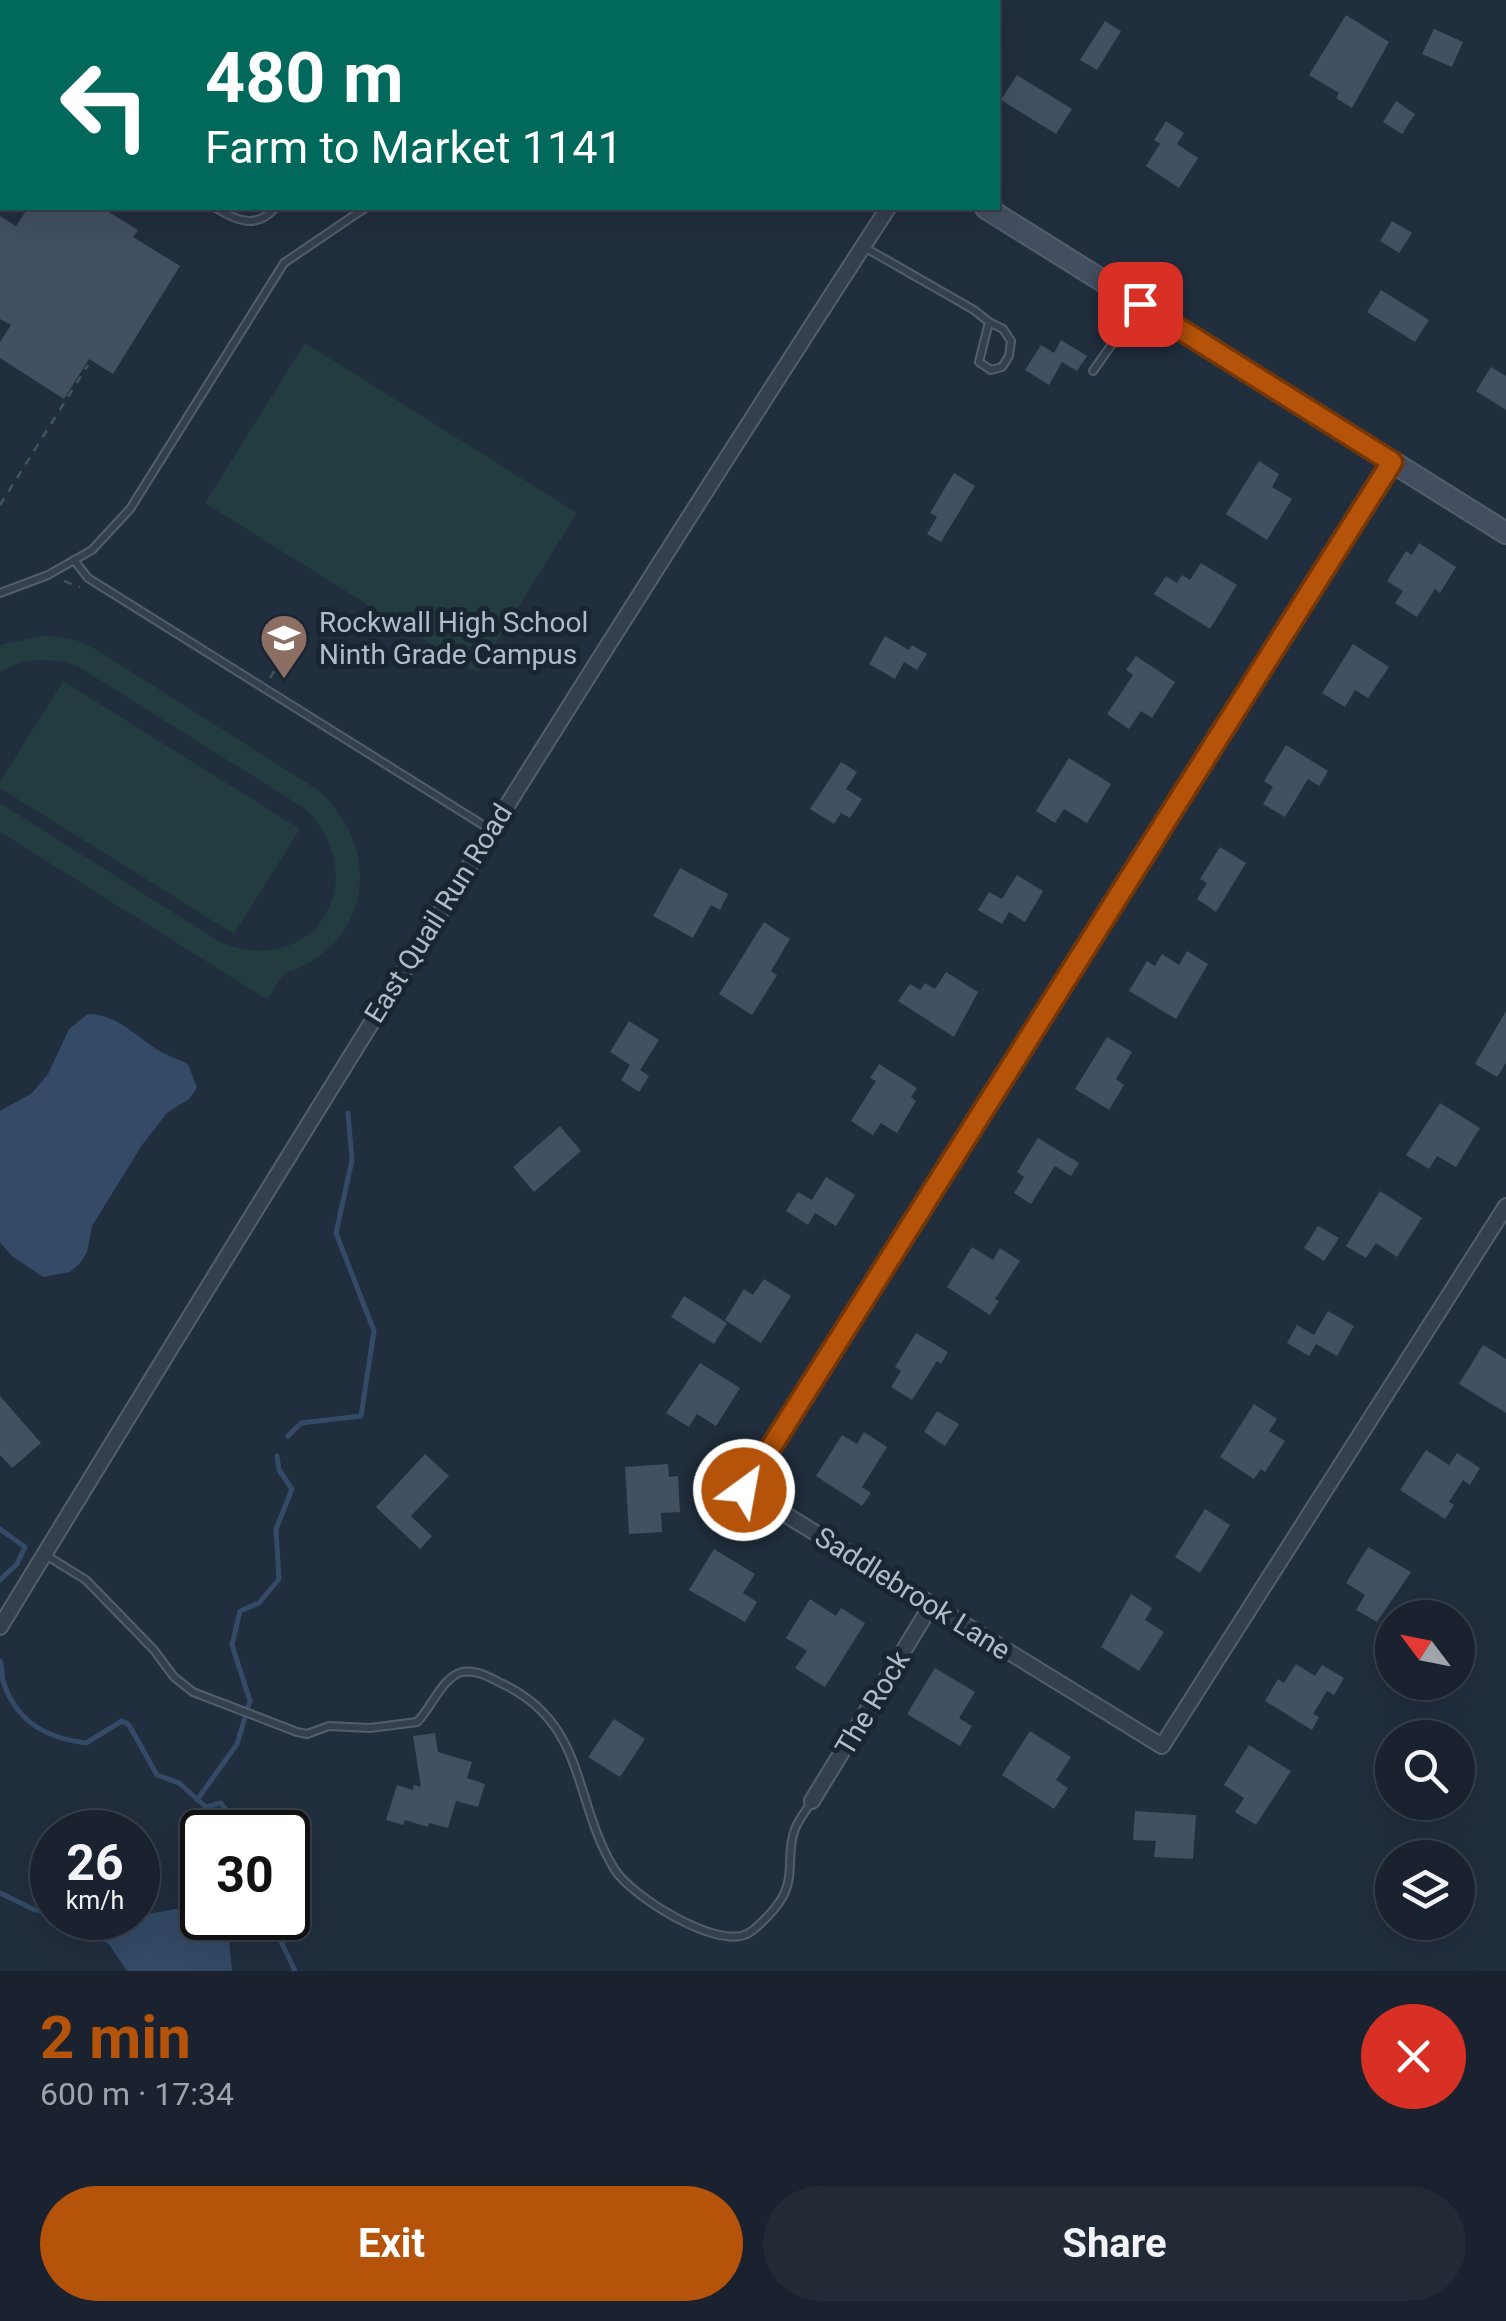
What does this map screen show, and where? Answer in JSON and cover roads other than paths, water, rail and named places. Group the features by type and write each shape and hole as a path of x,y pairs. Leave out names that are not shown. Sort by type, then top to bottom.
{"street":[{"name":"East Quail Run Road","path":"0,1627 319,1103 887,210"},
{"path":"989,210 1506,532"},
{"name":"Saddlebrook Lane","path":"1392,462 744,1490 1162,1746 1506,1206"},
{"name":"The Rock","path":"812,1801 932,1604"}],"lane":[{"path":"219,210 234,219 251,222 274,210"},
{"path":"0,592 48,575 92,550 130,510 284,263 362,210"},
{"path":"862,246 1003,330 1011,341 1002,368 991,370 980,362 988,322"},
{"path":"1093,372 1140,304"},
{"path":"74,560 88,578 491,830"},
{"path":"44,1554 86,1580 143,1638 174,1677 193,1692 276,1725 307,1734 329,1726 370,1728 417,1722 455,1675 465,1671 479,1672 530,1698 562,1737 604,1850 630,1890 698,1929 728,1936 746,1935 783,1898 791,1880 794,1831 812,1801"}],"water":[{"path":"88,1014 114,1020 160,1051 188,1064 197,1088 189,1099 167,1113 142,1145 92,1226 87,1252 80,1263 70,1272 43,1277 12,1256 0,1242 0,1111 32,1093 48,1074 69,1029"},
{"path":"180,1908 180,1940 229,1940 232,1971 127,1971 108,1943 160,1940 160,1912"}],"waterway":[{"path":"288,1436 301,1423 361,1416 374,1331 336,1233 352,1160 348,1113"},
{"path":"197,1800 237,1744 250,1701 232,1645 240,1611 259,1603 279,1579 276,1529 292,1489 279,1470 277,1456"},
{"path":"0,1529 25,1547 17,1564 0,1580"},
{"path":"0,1661 10,1698 36,1726 59,1737 86,1743 122,1721 129,1725 157,1775 179,1783 206,1807 221,1803 226,1810"},
{"path":"0,1893 30,1908"},
{"path":"107,1940 111,1942"},
{"path":"280,1940 295,1971"}],"place":[{"name":"Rockwall High School Ninth Grade Campus","path":"284,680"}]}
